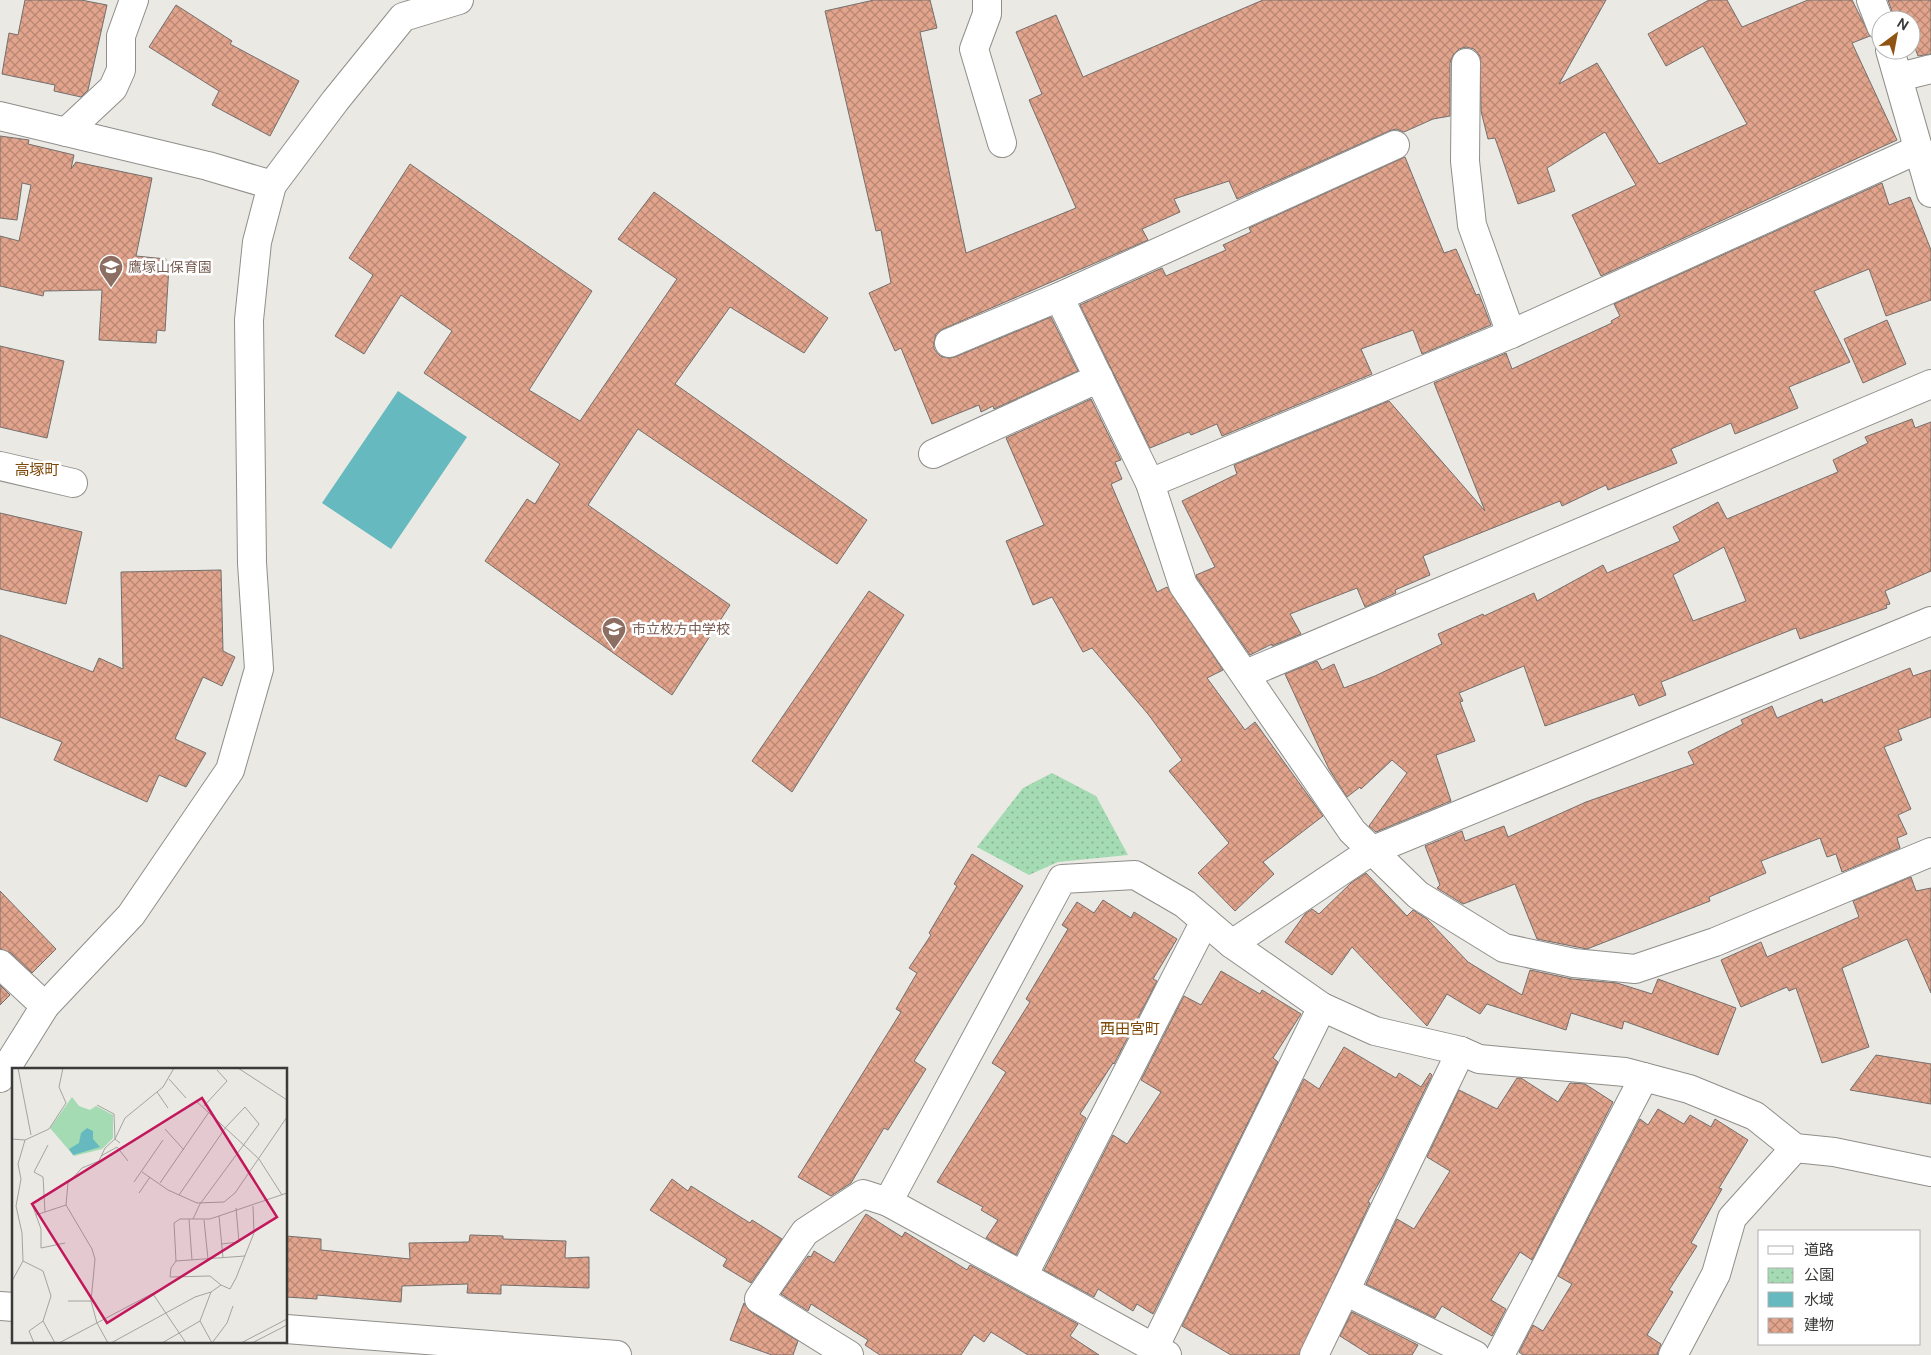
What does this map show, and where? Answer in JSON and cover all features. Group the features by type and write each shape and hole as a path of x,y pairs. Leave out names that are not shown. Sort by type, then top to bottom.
{"street":[{"path":"66,132 113,88 121,70 121,36 134,0"},
{"path":"0,1078 45,1006 132,915 230,770 259,669 252,564 249,320 257,242 272,185 334,102 403,17 459,0"},
{"path":"988,0 987,14 974,49 1002,143"},
{"path":"1893,60 1931,193"},
{"path":"1466,62 1465,161 1472,225 1511,334"},
{"path":"1899,77 1931,69"},
{"path":"0,116 208,166 272,185"},
{"path":"949,343 1060,297 1395,145"},
{"path":"1150,483 1511,334 1919,149"},
{"path":"1060,297 1150,483 1184,585 1201,613 1246,674 1352,831 1370,851 1418,895 1504,948 1574,962 1636,969 1714,942 1931,852"},
{"path":"933,454 1099,378"},
{"path":"1246,674 1931,384"},
{"path":"0,466 73,483"},
{"path":"1232,944 1370,851 1931,620"},
{"path":"888,1202 1062,879 1135,875 1185,904 1232,944 1322,1007 1375,1031 1461,1051 1480,1059 1625,1072 1689,1089 1755,1116 1795,1148 1834,1152 1931,1172"},
{"path":"1023,1276 1205,921"},
{"path":"0,964 45,1006"},
{"path":"849,1355 759,1300 805,1232 863,1194 888,1202 1161,1352 1322,1007"},
{"path":"1314,1355 1461,1051"},
{"path":"1500,1355 1644,1077"},
{"path":"1673,1355 1716,1274 1732,1218 1795,1148"},
{"path":"1345,1291 1475,1355"},
{"path":"288,1328 527,1351 617,1355"}],"green space":[{"path":"1052,773 1096,796 1128,855 1058,862 1029,875 977,847 1023,788"}],"water":[{"path":"398,391 467,437 391,549 322,503"}],"building":[{"path":"25,0 81,0 107,5 88,90 81,97 54,91 55,85 2,74 9,33 18,35"},
{"path":"874,0 930,0 937,28 920,32 966,253 1076,208 1029,100 1042,94 1016,32 1056,15 1083,77 1263,0 1606,0 1559,84 1597,63 1659,164 1747,124 1703,46 1666,66 1648,34 1709,0 1727,0 1742,27 1808,0 1852,0 1870,36 1852,43 1897,140 1601,276 1572,215 1636,185 1605,132 1547,168 1555,191 1518,204 1495,138 1488,139 1481,111 1480,56 1474,49 1466,47 1459,49 1453,55 1450,63 1450,116 1433,119 1404,132 1396,129 1389,131 1237,199 1229,181 1174,199 1180,212 1142,229 1148,240 943,329 936,334 934,349 940,356 948,358 955,357 1051,317 1078,371 994,409 993,406 981,412 979,405 932,424 901,348 895,351 869,293 891,283 881,230 876,231 825,11"},
{"path":"1888,0 1931,0 1931,54 1921,56 1921,10 1892,10"},
{"path":"176,5 232,41 230,44 299,81 270,136 212,105 219,91 149,47"},
{"path":"0,136 29,140 28,144 74,155 71,169 76,162 152,178 136,256 166,259 165,266 169,266 165,331 157,330 156,343 99,340 102,290 44,291 43,296 0,286 0,236 19,241 31,185 22,183 17,220 0,218"},
{"path":"1405,157 1444,253 1456,249 1476,295 1479,294 1491,325 1422,354 1413,330 1361,349 1372,374 1222,436 1217,424 1191,435 1189,432 1150,448 1080,305 1162,268 1166,276 1226,250 1223,245 1251,232 1249,228"},
{"path":"410,164 592,291 529,390 580,421 677,279 618,239 654,192 828,318 804,353 730,307 675,384 867,520 837,564 638,429 588,505 730,605 672,695 485,561 527,499 535,504 560,464 424,373 452,331 401,295 364,354 335,336 373,275 349,258"},
{"path":"1882,183 1889,205 1910,197 1931,250 1931,300 1886,316 1869,269 1814,291 1850,362 1789,387 1798,408 1735,434 1731,423 1671,449 1677,463 1608,490 1606,485 1562,506 1560,501 1423,556 1430,575 1395,590 1396,593 1365,607 1357,588 1290,614 1301,634 1272,646 1272,644 1250,655 1197,578 1196,575 1215,567 1182,501 1237,474 1234,465 1389,401 1485,511 1434,383 1506,353 1512,369 1612,323 1611,321 1620,316 1614,304"},
{"path":"1887,320 1906,364 1863,383 1844,339"},
{"path":"0,346 64,361 47,438 0,427"},
{"path":"1091,399 1121,460 1115,462 1122,479 1111,484 1157,592 1167,587 1223,670 1207,678 1245,730 1255,722 1323,816 1263,862 1274,874 1235,911 1198,873 1229,843 1169,771 1182,760 1148,714 1092,648 1083,652 1052,597 1033,605 1006,541 1044,525 1006,438"},
{"path":"1912,419 1915,428 1931,422 1931,571 1885,591 1890,604 1886,605 1887,608 1800,639 1796,628 1661,682 1666,695 1639,706 1634,694 1545,726 1524,666 1459,693 1463,701 1460,702 1475,741 1436,755 1451,801 1376,832 1369,826 1407,773 1392,760 1361,789 1360,787 1347,797 1329,769 1285,674 1317,661 1322,670 1334,664 1344,688 1375,676 1442,644 1438,634 1483,614 1484,616 1534,593 1537,601 1603,565 1607,573 1680,541 1673,527 1718,502 1727,519 1838,472 1833,460 1868,443 1865,437","holes":["1724,547 1746,601 1693,621 1673,575"]},
{"path":"0,513 82,532 66,604 0,589"},
{"path":"221,570 223,651 235,657 222,686 203,677 175,739 206,753 186,787 159,775 147,802 54,760 62,742 0,717 0,635 93,672 99,658 123,669 121,572"},
{"path":"869,591 904,615 792,792 752,761"},
{"path":"1910,668 1913,676 1931,670 1931,717 1898,730 1902,740 1884,747 1911,809 1898,815 1907,834 1897,838 1900,848 1842,872 1836,854 1827,857 1820,838 1761,861 1766,873 1709,897 1710,901 1587,949 1537,939 1515,884 1463,904 1437,888 1440,885 1425,846 1462,831 1465,841 1504,826 1508,837 1586,802 1694,764 1688,752 1743,724 1741,720 1772,706 1777,718 1822,699 1823,703"},
{"path":"972,854 1023,886 914,1061 926,1069 888,1130 884,1128 851,1183 831,1196 798,1177 901,1012 896,1009 917,973 909,968 931,935 929,933 957,886 954,884"},
{"path":"1366,873 1407,916 1413,910 1427,919 1468,962 1522,995 1530,970 1572,979 1617,983 1652,994 1658,979 1736,1008 1718,1055 1624,1021 1622,1029 1571,1013 1566,1030 1487,1004 1480,1014 1447,994 1427,1026 1352,947 1332,975 1285,942 1305,914 1312,909 1319,914 1351,883"},
{"path":"1911,877 1916,891 1931,888 1931,993 1907,939 1842,968 1869,1047 1822,1063 1796,988 1789,991 1787,987 1741,1007 1721,960 1761,942 1767,957 1859,917 1853,901"},
{"path":"0,891 56,949 32,973 11,953 0,949"},
{"path":"1103,900 1131,918 1134,912 1177,939 1153,979 1157,981 1114,1064 1080,1114 1086,1118 1016,1255 986,1238 998,1220 981,1210 983,1207 937,1182 1006,1072 992,1063 1030,1002 1026,999 1068,929 1062,925 1077,902 1094,913"},
{"path":"1221,971 1260,994 1262,990 1301,1014 1273,1058 1278,1062 1153,1314 1137,1304 1133,1311 1098,1289 1094,1297 1044,1270 1113,1135 1127,1144 1161,1092 1141,1080 1184,996 1201,1005"},
{"path":"0,985 10,995 0,1005"},
{"path":"1344,1047 1396,1078 1399,1073 1421,1087 1430,1073 1432,1075 1383,1176 1368,1202 1370,1203 1299,1355 1231,1355 1182,1326 1304,1079 1319,1089"},
{"path":"1876,1055 1931,1064 1931,1104 1850,1090"},
{"path":"1517,1078 1521,1078 1558,1102 1570,1083 1585,1084 1613,1102 1532,1260 1520,1252 1491,1300 1506,1309 1492,1336 1442,1306 1435,1318 1366,1284 1397,1219 1414,1229 1450,1171 1427,1157 1459,1090 1497,1109"},
{"path":"1658,1109 1684,1124 1690,1115 1711,1127 1715,1119 1748,1140 1719,1188 1722,1189 1691,1243 1697,1246 1669,1290 1673,1292 1647,1335 1661,1344 1657,1355 1523,1355 1519,1352 1533,1325 1543,1331 1572,1284 1558,1276 1640,1119 1648,1125"},
{"path":"672,1179 688,1191 691,1186 750,1223 752,1220 782,1239 751,1283 723,1266 727,1259 650,1210"},
{"path":"866,1214 902,1237 905,1232 967,1270 970,1265 1078,1324 1070,1336 1099,1355 1028,1355 991,1332 984,1342 974,1335 961,1355 880,1355 865,1345 868,1340 811,1304 808,1311 781,1294 808,1256 811,1257 814,1251 834,1263"},
{"path":"470,1235 503,1236 503,1239 566,1241 565,1258 589,1257 589,1288 501,1285 501,1294 467,1293 468,1284 402,1286 401,1302 317,1295 317,1299 288,1297 288,1236 321,1239 321,1250 410,1259 409,1243 469,1242"},
{"path":"744,1303 751,1312 798,1341 793,1355 772,1355 730,1340"},
{"path":"1352,1312 1418,1345 1412,1355 1370,1355 1340,1336"}],"place":[{"name":"鷹塚山保育園","path":"111,288"},
{"name":"市立枚方中学校","path":"614,650"}],"district":[{"name":"高塚町","path":"37,470"},
{"name":"西田宮町","path":"1130,1029"}]}
